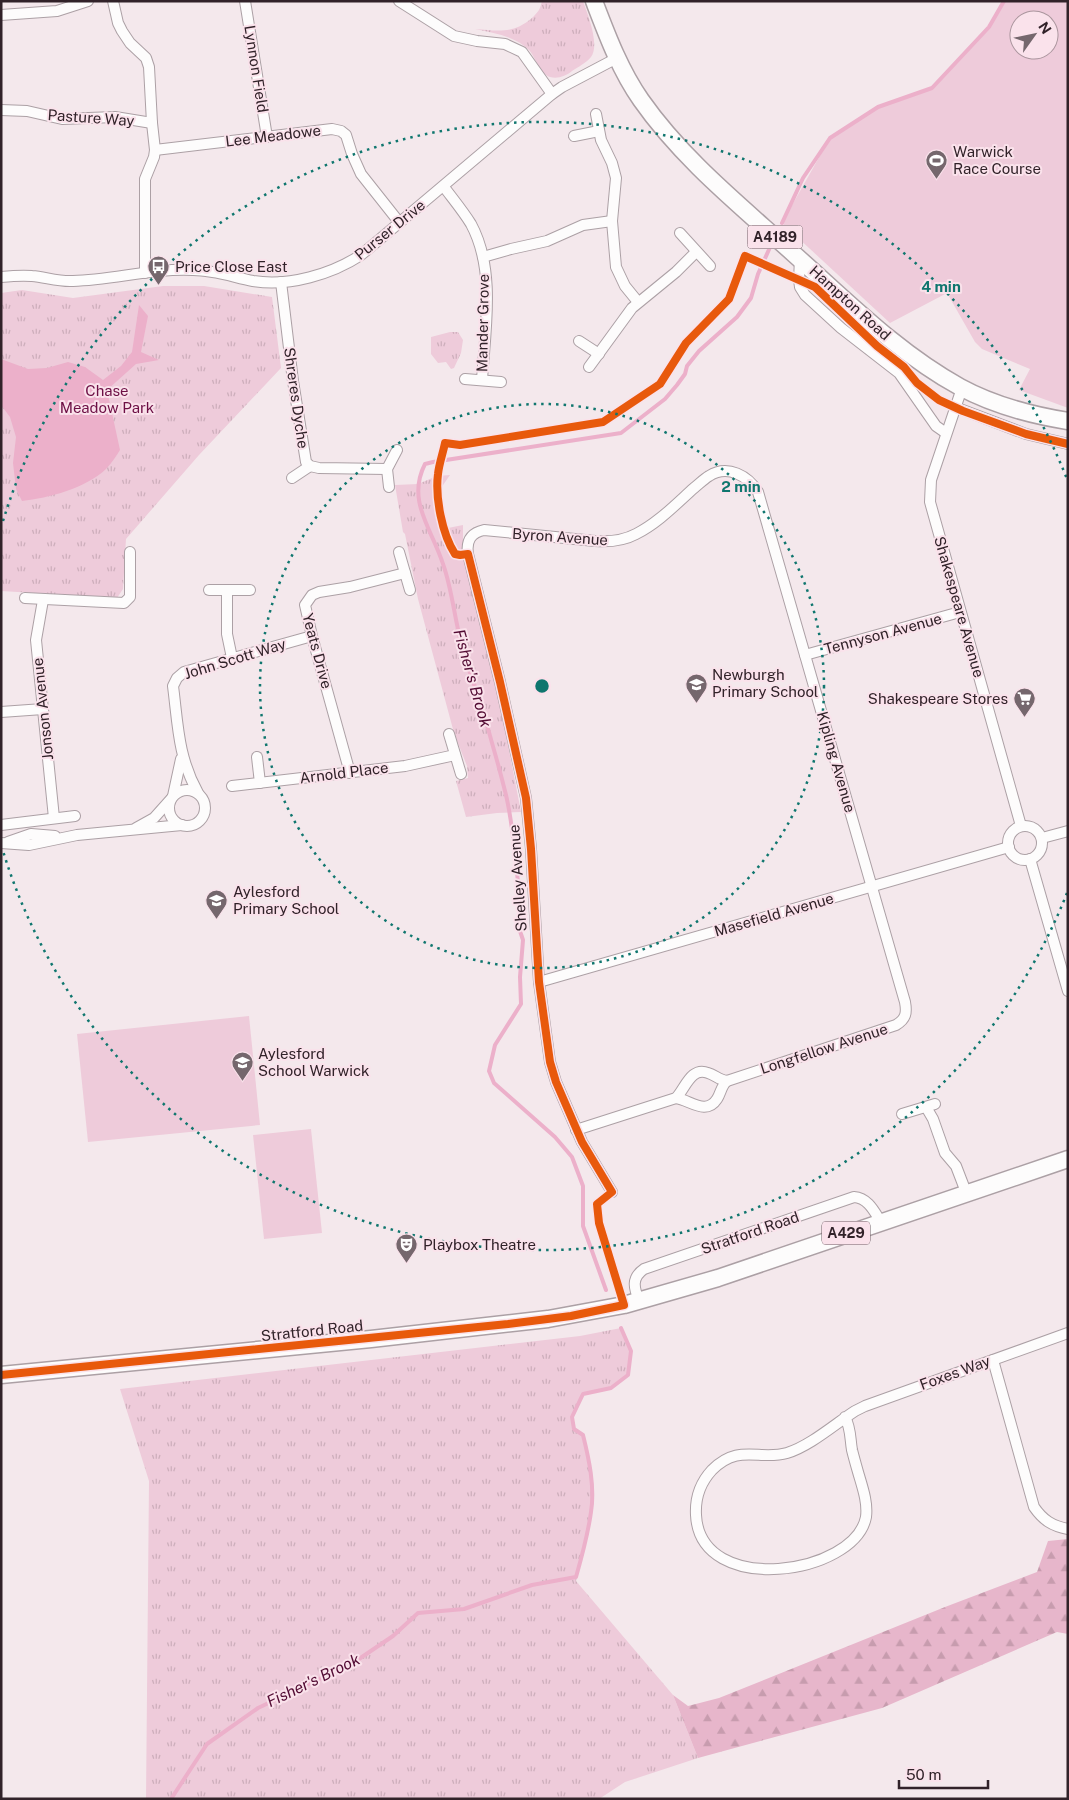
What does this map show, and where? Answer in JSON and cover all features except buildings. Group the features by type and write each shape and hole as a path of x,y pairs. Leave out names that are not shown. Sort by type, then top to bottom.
{"main road":[{"name":"Hampton Road","path":"594,1 617,58 640,98 676,144 696,166 800,259 909,355 933,371 962,388 988,400 1026,412 1068,421"},
{"name":"Stratford Road","path":"1,1375 571,1316 640,1301 718,1278 966,1192 1068,1159"}],"street":[{"path":"1,15 57,11 88,1"},
{"path":"114,1 118,23 122,31 130,43 148,62 155,150 145,179 145,273"},
{"name":"Lynnon Field","path":"245,1 267,137"},
{"path":"399,1 454,36 504,44 522,52 552,94"},
{"name":"Purser Drive","path":"1,277 33,276 70,281 195,270 255,281 281,282 319,274 353,260 444,187 552,94 617,58"},
{"name":"Pasture Way","path":"1,110 27,111 62,119 115,116 152,123"},
{"path":"596,114 601,140 612,163 616,178 612,221 616,267 625,286 638,302"},
{"name":"Lee Meadowe","path":"155,150 332,130 341,131 347,137 361,174 400,222"},
{"path":"574,136 599,131"},
{"name":"Mander Grove","path":"444,187 471,224 483,258 486,298 482,380"},
{"path":"483,258 547,241 583,225 612,221"},
{"path":"680,233 710,266"},
{"path":"589,367 638,302 676,272 696,252"},
{"path":"800,259 799,280 800,287 805,295 840,328 899,374 936,426 946,433"},
{"name":"Shreres Dyche","path":"281,282 304,458 310,466 319,468 388,469"},
{"path":"578,341 599,354"},
{"name":"Mander Grove","path":"465,379 501,382"},
{"name":"Shakespeare Avenue","path":"962,388 931,480 930,502 1021,826"},
{"path":"955,407 1026,434 1068,444"},
{"path":"389,487 388,469 397,450"},
{"path":"292,478 310,466"},
{"name":"Byron Avenue","path":"468,554 467,547 470,536 484,530 610,542 623,539 647,528 709,476 716,473 729,471 741,475 748,479 758,492"},
{"name":"Kipling Avenue","path":"758,492 872,887"},
{"path":"24,598 124,603 130,597 130,552"},
{"path":"399,552 410,590"},
{"name":"Shelley Avenue","path":"468,554 500,682 526,798 539,982 553,1074 576,1130 612,1192"},
{"name":"Yeats Drive","path":"350,773 305,608 308,599 312,595 334,588 350,587 405,573"},
{"path":"209,590 250,590"},
{"path":"227,590 227,634 232,658"},
{"name":"Jonson Avenue","path":"43,600 36,640 54,818"},
{"name":"Tennyson Avenue","path":"805,655 960,612"},
{"name":"John Scott Way","path":"182,756 173,686 174,681 184,672 312,636"},
{"path":"1,712 43,709"},
{"path":"449,734 460,774"},
{"name":"Arnold Place","path":"232,786 405,766 455,755"},
{"path":"4,842 31,834 60,837 195,824 203,818 206,808 186,769 182,756"},
{"path":"182,756 169,805 171,817 182,825"},
{"path":"257,756 260,783"},
{"path":"133,829 154,818 180,791 186,789 198,792"},
{"path":"1,825 75,816"},
{"path":"1021,826 1035,828 1042,838 1041,849 1037,855 1030,859 1019,858 1012,854 1009,846 1010,835 1021,826"},
{"path":"1042,838 1068,831"},
{"name":"Masefield Avenue","path":"539,982 1009,846"},
{"path":"1030,859 1068,991"},
{"name":"Longfellow Avenue","path":"727,1081 896,1025 902,1021 906,1015 905,1002 872,887"},
{"path":"676,1098 690,1078 697,1072 704,1071 717,1079 727,1081"},
{"path":"576,1130 676,1098 705,1107 718,1098 722,1086 727,1081"},
{"path":"902,1114 930,1105 945,1153 956,1166 966,1192"},
{"name":"Stratford Road","path":"640,1301 634,1285 638,1274 644,1269 854,1198 865,1200 881,1222"},
{"name":"Foxes Way","path":"845,1417 849,1424 852,1450 866,1506 866,1516 856,1538 847,1546 828,1556 801,1565 788,1567 745,1568 713,1553 701,1536 697,1526 696,1507 702,1482 722,1462 738,1455 778,1455 794,1451 845,1417 865,1406 1068,1333"},
{"path":"993,1360 1034,1507 1049,1524 1068,1529"}],"green space":[{"path":"542,1 583,1 588,14 594,38 591,57 562,77 553,78 546,75 540,69 529,50 517,41 475,29 499,31 518,27 536,14 540,9"},
{"name":"Warwick Race Course","path":"1004,1 1068,1 1068,408 1019,390 1030,369 982,349 975,342 947,293 890,323 782,223 830,138 878,107 932,88 989,27"},
{"name":"Chase Meadow Park","path":"163,286 204,286 272,297 281,368 199,455 126,539 123,589 117,598 1,591 1,293 22,290 73,298"},
{"path":"458,332 463,340 461,353 454,368 451,369 446,362 438,363 431,354 431,337"},
{"path":"450,475 441,488 448,528 463,525 463,547 504,724 521,812 466,817 456,781 468,778 467,766 454,733 418,599 405,534 403,532 395,485 418,484 437,476"},
{"path":"249,1016 260,1125 88,1142 77,1034"},
{"path":"311,1129 322,1233 264,1239 253,1135"},
{"path":"621,1328 631,1351 628,1375 611,1388 583,1394 572,1417 574,1429 583,1435 591,1472 592,1511 576,1581 673,1695 698,1758 625,1782 599,1799 146,1799 149,1481 120,1389 580,1336"},
{"path":"1068,1539 1068,1634 1057,1632 882,1708 698,1758 673,1695 688,1706 719,1698 1037,1572 1048,1541"}],"shaded area":[{"path":"139,305 148,316 141,352 159,360 136,364 107,390 120,450 106,469 88,482 55,495 22,501 16,489 13,463 16,437 10,417 1,405 1,359 28,369 47,368 68,362 85,367 103,380 121,366 132,352"}],"waterway":[{"name":"Fisher's Brook","path":"782,223 803,178 830,138 878,107 932,88 989,27 1004,1"},
{"name":"Fisher's Brook","path":"606,1290 583,1226 583,1186 572,1157 555,1137 494,1083 489,1071 495,1045 521,1004 520,977 523,940 518,925 521,915 514,840 497,759 463,649 446,573 419,503 420,477 425,464 433,462 621,433 665,399 685,374 687,366 699,351 737,317 751,298 758,274 771,245"},
{"name":"Fisher's Brook","path":"171,1799 207,1744 258,1708 353,1663 393,1636 418,1613 464,1609 532,1585 576,1577 591,1512 592,1483 583,1435 574,1429 572,1417 583,1394 611,1388 628,1375 631,1351 621,1328"}],"cycle path":[{"path":"1,1375 508,1324 571,1316 624,1305 599,1223 597,1204 612,1192 582,1142 556,1082 550,1062 539,982 526,798 500,682 468,554 455,554 443,526 437,483 445,443 460,445 603,422 660,384 686,343 729,299 745,256 815,287 877,346 904,367 917,383 939,400 963,411 1026,434 1068,444"}],"place":[{"name":"Warwick Race Course","path":"937,180"},
{"name":"Price Close East","path":"159,286"},
{"name":"Newburgh Primary School","path":"696,703"},
{"name":"Shakespeare Stores","path":"1024,718"},
{"name":"Aylesford Primary School","path":"217,920"},
{"name":"Aylesford School Warwick","path":"242,1082"},
{"name":"Playbox Theatre","path":"407,1264"}]}
